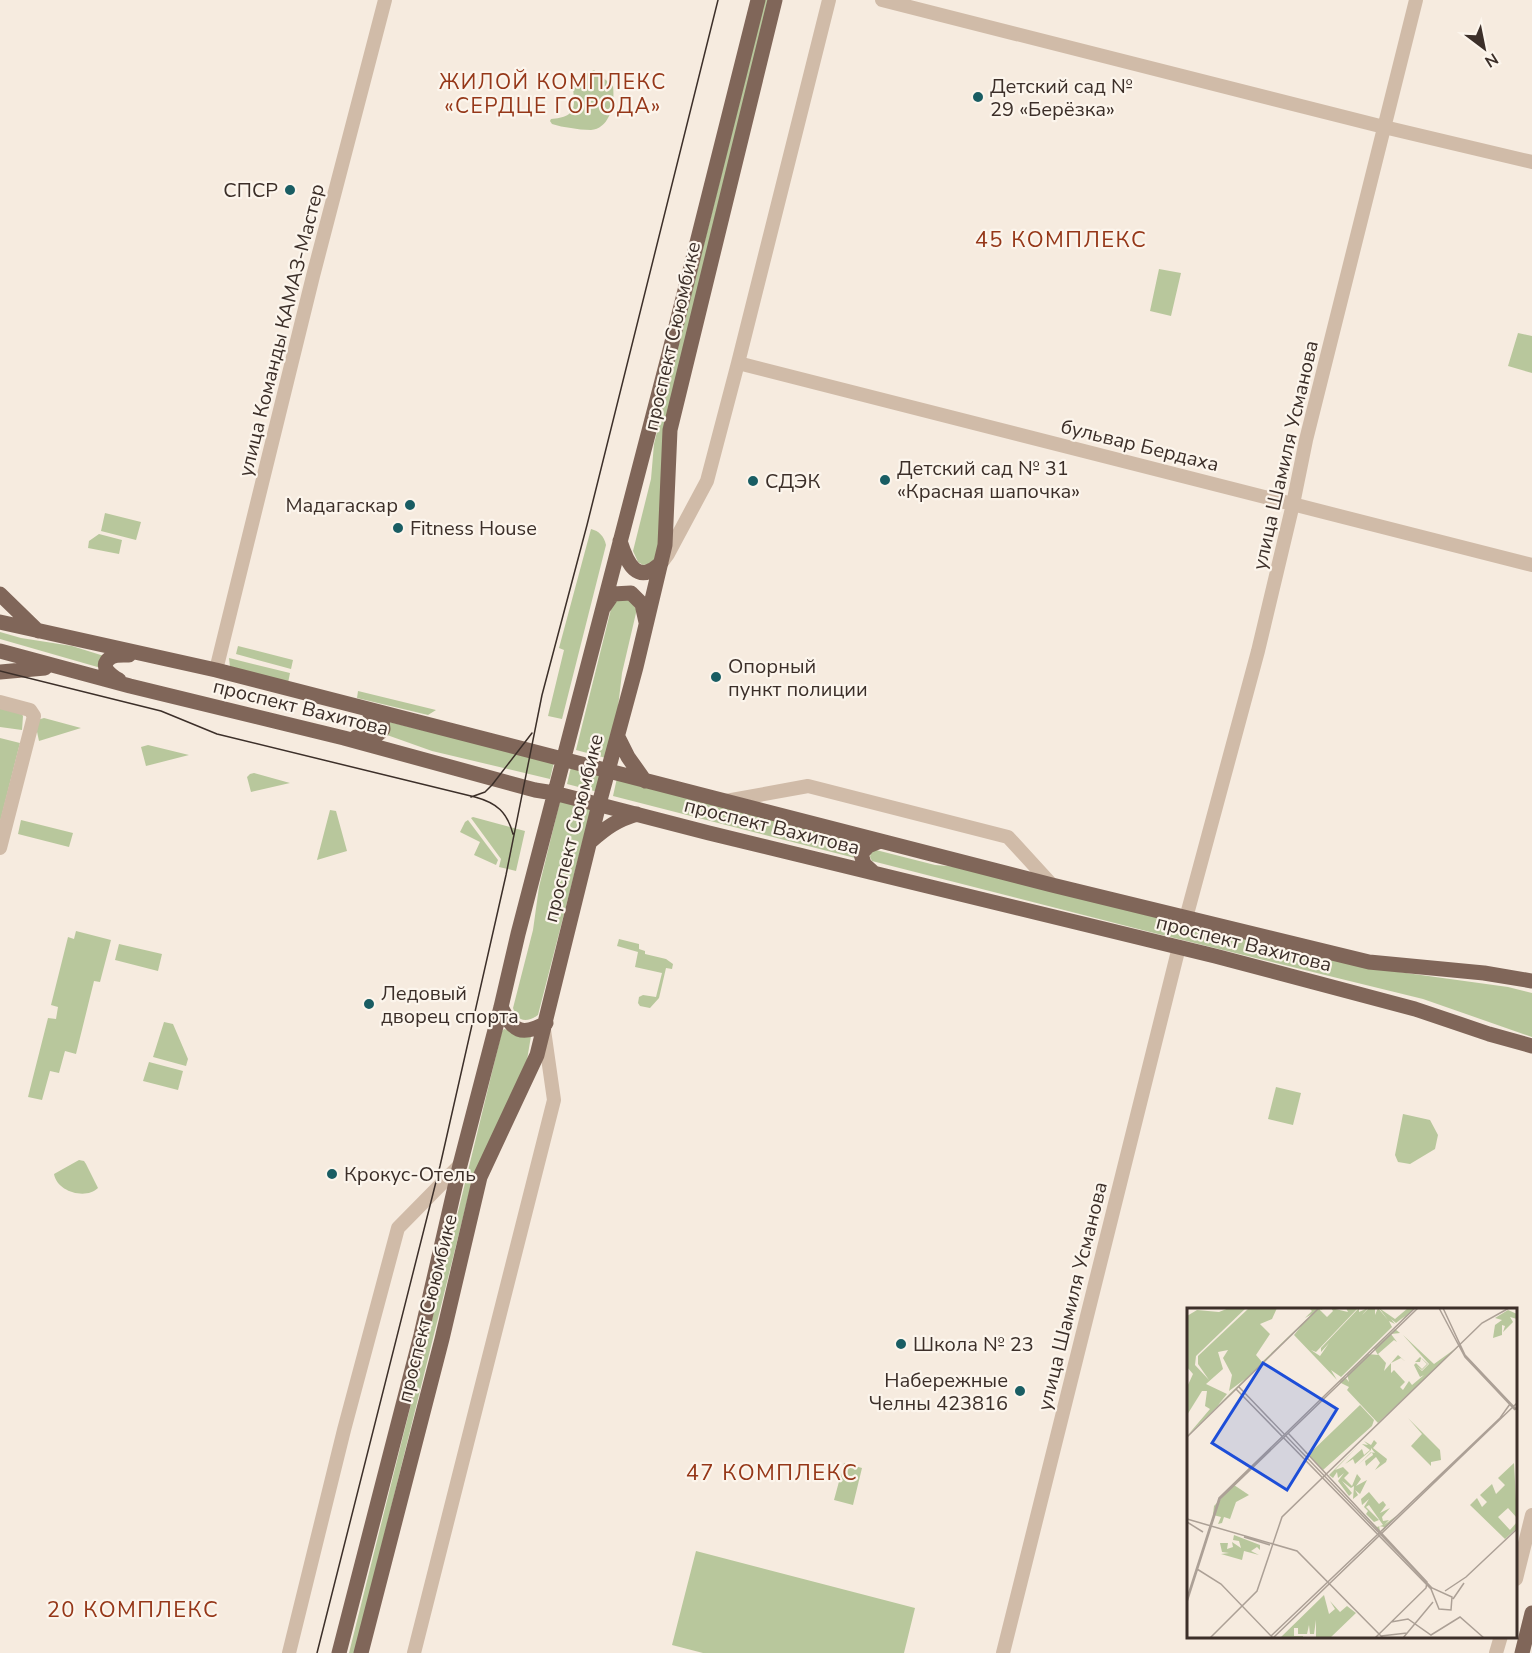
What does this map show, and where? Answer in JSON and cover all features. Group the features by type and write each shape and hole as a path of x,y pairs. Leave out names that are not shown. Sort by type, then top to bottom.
{"main road":[{"name":"проспект Сююмбике","path":"339,1653 421,1335 460,1165 544,830 669,354 758,0"},
{"name":"проспект Сююмбике","path":"361,1653 442,1339 480,1177 537,1055 599,804 618,737 661,563 670,430 775,0"},
{"path":"620,541 626,559 639,571 645,573 653,571 661,563"},
{"path":"601,611 613,594 631,593 642,604 646,622"},
{"path":"0,594 38,631"},
{"name":"проспект Вахитова","path":"0,622 216,670 1052,885 1370,962 1484,973 1532,981"},
{"name":"проспект Вахитова","path":"0,651 130,686 344,738 535,790 1179,947 1415,1009 1532,1046"},
{"path":"130,686 110,676 106,670 106,663 117,655 141,654"},
{"path":"4,673 57,666"},
{"path":"344,738 374,736 383,729 380,719 355,706"},
{"path":"543,754 560,742 571,725"},
{"path":"618,737 627,757 645,781"},
{"path":"535,790 544,810 544,830"},
{"path":"591,840 622,818 637,814"},
{"path":"874,873 864,864 861,854 867,846 880,841"},
{"path":"501,1007 508,1022 517,1030 527,1031 545,1027"},
{"path":"1522,1653 1532,1613"}],"street":[{"name":"улица Команды КАМАЗ-Мастер","path":"216,670 313,276 386,0"},
{"path":"661,563 707,481 829,0"},
{"path":"882,0 1384,127 1532,162"},
{"name":"улица Шамиля Усманова","path":"1186,918 1258,651 1306,440 1416,0"},
{"name":"бульвар Бердаха","path":"738,363 1532,565"},
{"path":"0,702 30,710 34,716 0,848"},
{"path":"724,801 808,786 829,791 1008,837 1052,885"},
{"name":"улица Шамиля Усманова","path":"1003,1653 1179,947"},
{"path":"414,1653 554,1100 545,1027"},
{"path":"289,1653 344,1430 398,1228 460,1165"},
{"path":"1517,1571 1532,1515"},
{"path":"1496,1653 1500,1638"}],"green space":[{"path":"765,0 771,0 664,426 661,524 657,557 649,564 643,565 638,562 633,551 651,479 654,444"},
{"path":"594,70 613,86 612,106 603,125 591,130 552,124 551,119 564,117 571,113 576,82"},
{"path":"1159,269 1181,273 1171,316 1150,311"},
{"path":"1518,333 1532,336 1532,373 1508,366"},
{"path":"105,513 141,522 136,540 101,531"},
{"path":"591,529 601,534 606,545 562,719 548,716 564,650 559,648"},
{"path":"99,534 122,540 119,554 88,548 89,541"},
{"path":"628,598 636,609 636,613 622,673 617,716 606,758 576,750 613,601"},
{"path":"0,632 21,638 72,646 104,656 101,668 0,639"},
{"path":"238,646 293,660 291,669 236,654"},
{"path":"229,658 290,673 288,683 230,667"},
{"path":"358,691 436,710 428,715 357,698"},
{"path":"0,705 19,710 23,716 22,730 0,727"},
{"path":"44,718 81,728 39,741 37,720"},
{"path":"389,722 554,762 550,779 432,751 387,735 390,728"},
{"path":"0,738 20,743 0,822"},
{"path":"148,745 189,755 146,766 141,747"},
{"path":"571,767 602,774 598,792 567,784"},
{"path":"254,773 290,783 251,792 247,777"},
{"path":"617,778 863,841 857,849 859,859 613,796"},
{"path":"560,801 591,809 538,1015 523,1020 517,1016 513,1008 533,930 539,887"},
{"path":"330,810 336,811 347,851 317,860"},
{"path":"471,818 525,831 516,871 499,867 501,859"},
{"path":"21,820 73,833 69,847 18,834"},
{"path":"468,820 498,860 496,865 474,855 480,842 460,832"},
{"path":"876,850 935,865 971,868 1370,968 1508,987 1532,993 1532,1037 1423,999 872,861 871,852"},
{"path":"76,931 111,940 100,982 94,981 76,1054 65,1051 59,1073 50,1071 42,1100 28,1097 48,1018 56,1019 58,1007 51,1005 68,937 74,939"},
{"path":"619,939 639,944 639,949 645,951 645,954 666,959 673,964 672,969 666,968 659,998 650,1008 640,1006 639,997 643,995 656,997 662,973 635,967 638,952 617,946"},
{"path":"119,944 162,954 158,971 115,960"},
{"path":"164,1022 173,1024 188,1059 186,1066 153,1057"},
{"path":"504,1029 531,1036 527,1060 472,1181 355,1653 349,1653 502,1031"},
{"path":"149,1062 183,1071 178,1090 143,1081"},
{"path":"1276,1087 1301,1093 1293,1125 1268,1119"},
{"path":"1403,1114 1430,1120 1438,1135 1435,1149 1410,1164 1398,1162 1395,1155"},
{"path":"79,1160 84,1161 98,1188 93,1192 80,1194 66,1190 56,1180 54,1174"},
{"path":"844,1463 862,1468 853,1505 834,1500"},
{"path":"696,1551 915,1608 904,1653 703,1653 672,1645"}],"tram line":[{"path":"317,1653 440,1166 506,875 542,695 587,525 718,0"},
{"path":"0,671 161,711 217,734 483,799 504,814 513,834"},
{"path":"471,797 485,792 492,785 532,733"}],"place":[{"name":"Детский сад № 29 «Берёзка»","path":"978,97"},
{"name":"СПСР","path":"290,190"},
{"name":"Детский сад № 31 «Красная шапочка»","path":"885,480"},
{"name":"СДЭК","path":"753,481"},
{"name":"Мадагаскар","path":"410,505"},
{"name":"Fitness House","path":"398,528"},
{"name":"Опорный пункт полиции","path":"716,677"},
{"name":"Ледовый дворец спорта","path":"369,1004"},
{"name":"Крокус-Отель","path":"332,1174"},
{"name":"Школа № 23","path":"901,1344"},
{"name":"Набережные Челны 423816","path":"1020,1391"}],"district":[{"name":"ЖИЛОЙ КОМПЛЕКС «СЕРДЦЕ ГОРОДА»","path":"553,94"},
{"name":"45 КОМПЛЕКС","path":"1061,239"},
{"name":"47 КОМПЛЕКС","path":"772,1472"},
{"name":"20 КОМПЛЕКС","path":"133,1609"}]}
